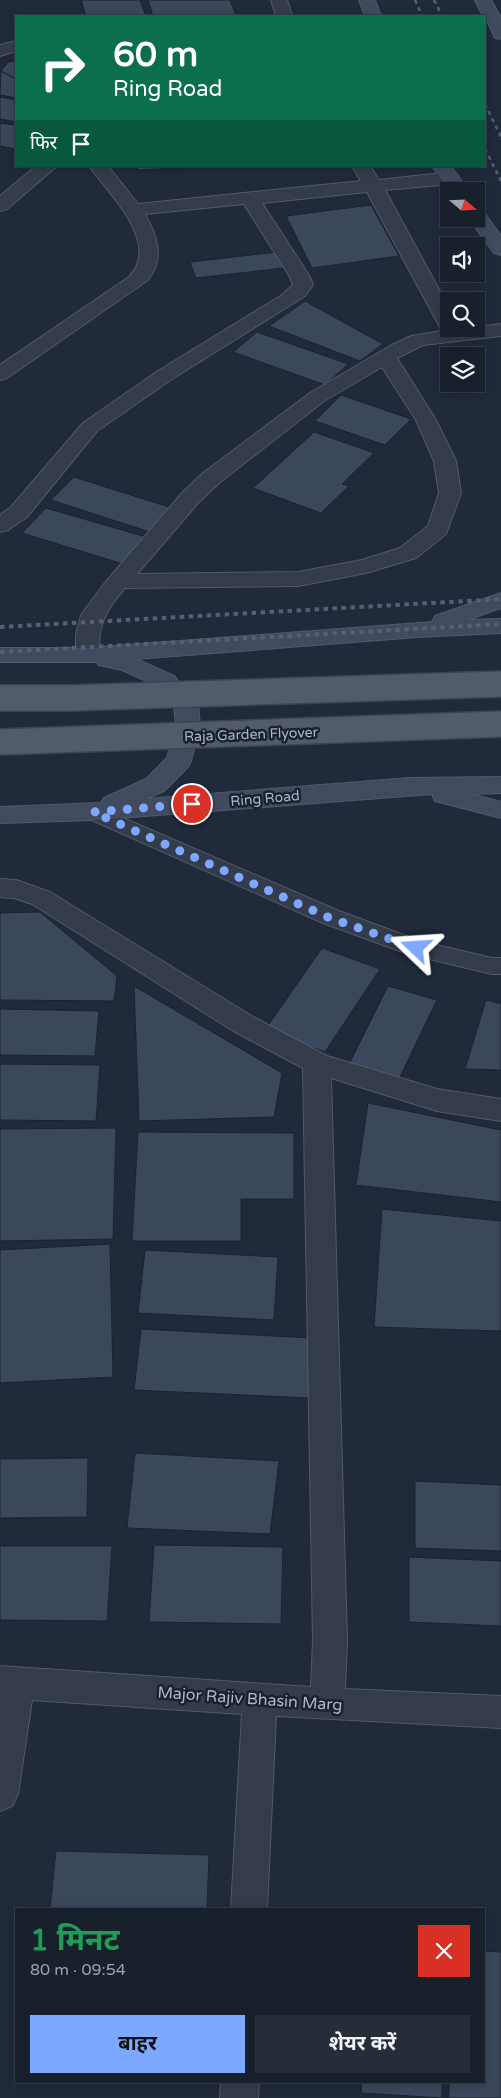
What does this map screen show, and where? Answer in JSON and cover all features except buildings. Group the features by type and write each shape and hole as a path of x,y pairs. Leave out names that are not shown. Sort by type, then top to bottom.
{"main road":[{"path":"367,0 373,15"},
{"path":"483,0 501,34"},
{"path":"485,227 501,249"},
{"path":"418,630 501,600"},
{"path":"0,655 88,655 418,630 501,626"},
{"path":"88,655 128,664 166,681 186,705 188,726 179,761 155,785 93,812"},
{"path":"0,698 72,698 501,684"},
{"name":"Raja Garden Flyover","path":"0,742 501,724"},
{"name":"Ring Road","path":"0,815 93,812 410,786 501,785"},
{"path":"410,786 501,810"}],"street":[{"path":"279,0 284,15"},
{"path":"0,51 15,46"},
{"path":"0,205 47,167"},
{"path":"0,374 136,281 146,268 148,250 143,229 123,195 99,167"},
{"path":"362,167 374,186 440,309"},
{"path":"132,210 450,179"},
{"path":"0,525 18,512 90,427 165,375 298,292 302,284 300,277 249,198"},
{"path":"485,330 501,330"},
{"path":"88,655 88,635 94,615 119,581 190,498 211,478 317,397 418,340 440,333"},
{"path":"119,581 298,579 366,566 408,553 438,529 450,494 445,461 426,420 386,357"},
{"path":"0,888 16,889 42,898 245,1025 317,1063 437,1100 501,1110"},
{"path":"317,1063 329,1631 327,1704"},
{"path":"0,1794 8,1682"},
{"name":"Major Rajiv Bhasin Marg","path":"8,1682 327,1704 501,1712"},
{"path":"249,1908 260,1699"},
{"path":"239,2098 240,2083"}],"lane":[{"path":"93,812 330,918 416,948 492,966 501,966"}],"railway":[{"path":"415,0 422,15"},
{"path":"434,0 442,15"},
{"path":"486,106 501,137"},
{"path":"486,151 501,181"},
{"path":"0,627 501,599"},
{"path":"0,652 501,624"}],"route":[{"path":"192,804 93,812 252,881 330,918 416,948"}]}
